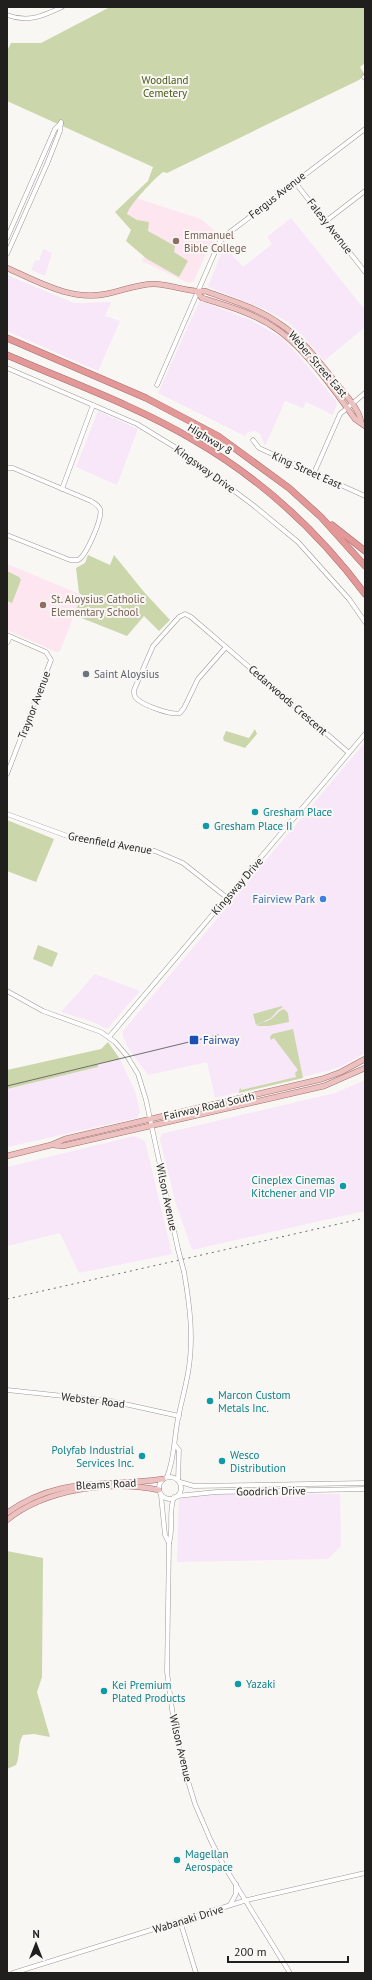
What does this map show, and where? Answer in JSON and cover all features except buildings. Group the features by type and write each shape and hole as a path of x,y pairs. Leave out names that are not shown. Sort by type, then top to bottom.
{"highway":[{"name":"Highway 8","path":"7,338 146,398 211,432 290,488 320,517 365,566"},
{"name":"Highway 8","path":"7,355 133,409 192,438 247,474 272,494 321,541 365,594"},
{"path":"320,517 365,551"}],"main road":[{"name":"Weber Street East","path":"7,268 57,290 81,295 106,294 147,284 167,285 197,292 204,291 241,304 280,324 301,341 352,403 360,415 363,424"},
{"name":"Weber Street East","path":"197,292 202,298 256,318 284,335 301,351 355,419 363,424"},
{"name":"Fairway Road South","path":"7,1156 51,1145 65,1139 322,1079 341,1072 365,1059"},
{"name":"Fairway Road South","path":"51,1145 63,1146 324,1086 365,1068"},
{"name":"Bleams Road","path":"7,1513 44,1493 80,1484 144,1482 165,1478"},
{"name":"Bleams Road","path":"7,1520 36,1503 55,1495 81,1489 134,1487 160,1493"}],"street":[{"path":"7,15 28,20 43,16 62,7"},
{"path":"7,238 55,129 61,122 60,131 7,254"},
{"name":"Fergus Avenue","path":"157,385 219,243 230,232 294,181 365,129"},
{"path":"37,170 43,172"},
{"name":"Falesy Avenue","path":"294,181 365,272"},
{"path":"326,222 364,193"},
{"path":"14,222 20,224"},
{"name":"Kingsway Drive","path":"7,368 152,432 214,475 271,518 318,563 349,599 365,622"},
{"path":"314,473 336,422 346,408 365,393"},
{"path":"62,489 93,405"},
{"name":"King Street East","path":"253,440 259,448 365,496"},
{"path":"7,468 91,501 100,509 100,518 82,558 70,560 7,535"},
{"name":"Cedarwoods Crescent","path":"226,647 198,679 180,713 171,714 142,703 135,697 134,690 153,646 182,614 191,617 226,647 349,753"},
{"path":"7,643 8,636"},
{"name":"Traynor Avenue","path":"7,774 51,662 50,657 46,652 8,636"},
{"name":"Kingsway Drive","path":"109,1037 365,734"},
{"name":"Greenfield Avenue","path":"7,814 70,837 155,851 183,863 226,897"},
{"name":"Wilson Avenue","path":"7,991 37,1008 87,1025 109,1037 126,1054 138,1074 150,1119 184,1272 189,1302 191,1349 188,1373 179,1416 175,1445 172,1450 172,1464 165,1478 159,1485 160,1493"},
{"name":"Webster Road","path":"7,1390 111,1401 179,1416"},
{"name":"Wilson Avenue","path":"175,1445 179,1450 179,1481 181,1489 171,1505 172,1534 169,1543 167,1672 175,1731 195,1804 211,1841 290,1973"},
{"path":"165,1478 173,1477 179,1481"},
{"name":"Goodrich Drive","path":"179,1481 194,1486 365,1483"},
{"name":"Goodrich Drive","path":"176,1496 216,1492 365,1489"},
{"path":"160,1493 167,1498 176,1496"},
{"path":"160,1493 165,1535 169,1543"},
{"name":"Wabanaki Drive","path":"13,1973 247,1900 365,1873"},
{"path":"230,1905 236,1894 236,1884"},
{"path":"180,1921 196,1973"}],"shaded area":[{"name":"Emmanuel Bible College","path":"130,196 201,219 219,235 209,247 194,281 190,283 184,281 142,261 145,254 134,249 143,227 121,218"},
{"path":"291,218 365,310 365,327 324,361 305,338 288,322 264,309 208,287 224,246 243,267 272,244 267,237"},
{"path":"43,249 52,253 45,276 31,270 35,260 39,261"},
{"path":"7,275 74,303 111,302 105,316 120,321 98,371 7,331"},
{"path":"201,301 251,320 282,338 301,358 336,401 337,404 333,415 306,402 303,408 285,401 265,446 260,434 256,431 248,432 245,436 158,393 199,302"},
{"path":"98,411 138,429 117,485 76,467"},
{"name":"St. Aloysius Catholic Elementary School","path":"7,564 82,595 60,651 56,652 7,630"},
{"path":"365,742 365,1053 342,1066 327,1071 215,1098 207,1062 148,1075 128,1048 123,1037 123,1031"},
{"path":"95,974 140,991 107,1029 93,1022 61,1012"},
{"path":"120,1059 135,1091 140,1112 137,1118 7,1147 7,1089 98,1067 97,1064"},
{"path":"365,1080 365,1211 192,1250 176,1204 160,1140 161,1134 335,1093"},
{"path":"134,1136 145,1141 172,1254 79,1273 60,1233 7,1246 7,1167"},
{"path":"179,1494 340,1494 341,1546 328,1559 177,1562"}],"green space":[{"name":"Woodland Cemetery","path":"110,7 365,7 365,63 360,67 365,75 359,80 167,173 163,172 137,198 127,214 137,220 149,222 148,231 175,246 174,252 188,261 179,277 147,259 126,241 131,230 115,212 148,181 153,167 7,101 7,51 11,43 41,43"},
{"path":"88,555 110,565 114,555 144,592 170,620 159,631 144,616 127,636 74,615 82,595 79,593 76,568 85,563"},
{"path":"7,571 19,577 21,580 12,603 7,601"},
{"path":"255,729 257,734 245,748 224,741 223,738 226,731 249,738"},
{"path":"7,820 54,839 36,882 7,871"},
{"path":"38,945 58,953 52,967 33,959"},
{"path":"282,1006 282,1008 278,1010 271,1018 256,1025 253,1014"},
{"path":"284,1009 288,1013 289,1022 269,1026 257,1026 260,1023 271,1019"},
{"path":"293,1029 303,1078 239,1093 240,1087 241,1090 296,1077 295,1073 298,1070 274,1038 271,1040 270,1037 272,1034"},
{"path":"108,1042 120,1059 98,1064 98,1067 7,1089 7,1070 101,1049"},
{"path":"7,1551 43,1558 42,1677 37,1692 50,1737 34,1734 23,1735 20,1742 16,1765 7,1769"}],"tram line":[{"path":"7,1086 218,1035"}],"railway":[{"path":"7,1299 365,1218"}],"place":[{"name":"Emmanuel Bible College","path":"176,241"},
{"name":"St. Aloysius Catholic Elementary School","path":"43,605"},
{"name":"Saint Aloysius","path":"86,674"},
{"name":"Gresham Place","path":"255,812"},
{"name":"Gresham Place II","path":"206,826"},
{"name":"Fairview Park","path":"323,899"},
{"name":"Fairway","path":"194,1040"},
{"name":"Cineplex Cinemas Kitchener and VIP","path":"343,1186"},
{"name":"Marcon Custom Metals Inc.","path":"210,1401"},
{"name":"Polyfab Industrial Services Inc.","path":"142,1456"},
{"name":"Wesco Distribution","path":"222,1461"},
{"name":"Yazaki","path":"238,1684"},
{"name":"Kei Premium Plated Products","path":"104,1691"},
{"name":"Magellan Aerospace","path":"177,1860"}]}
